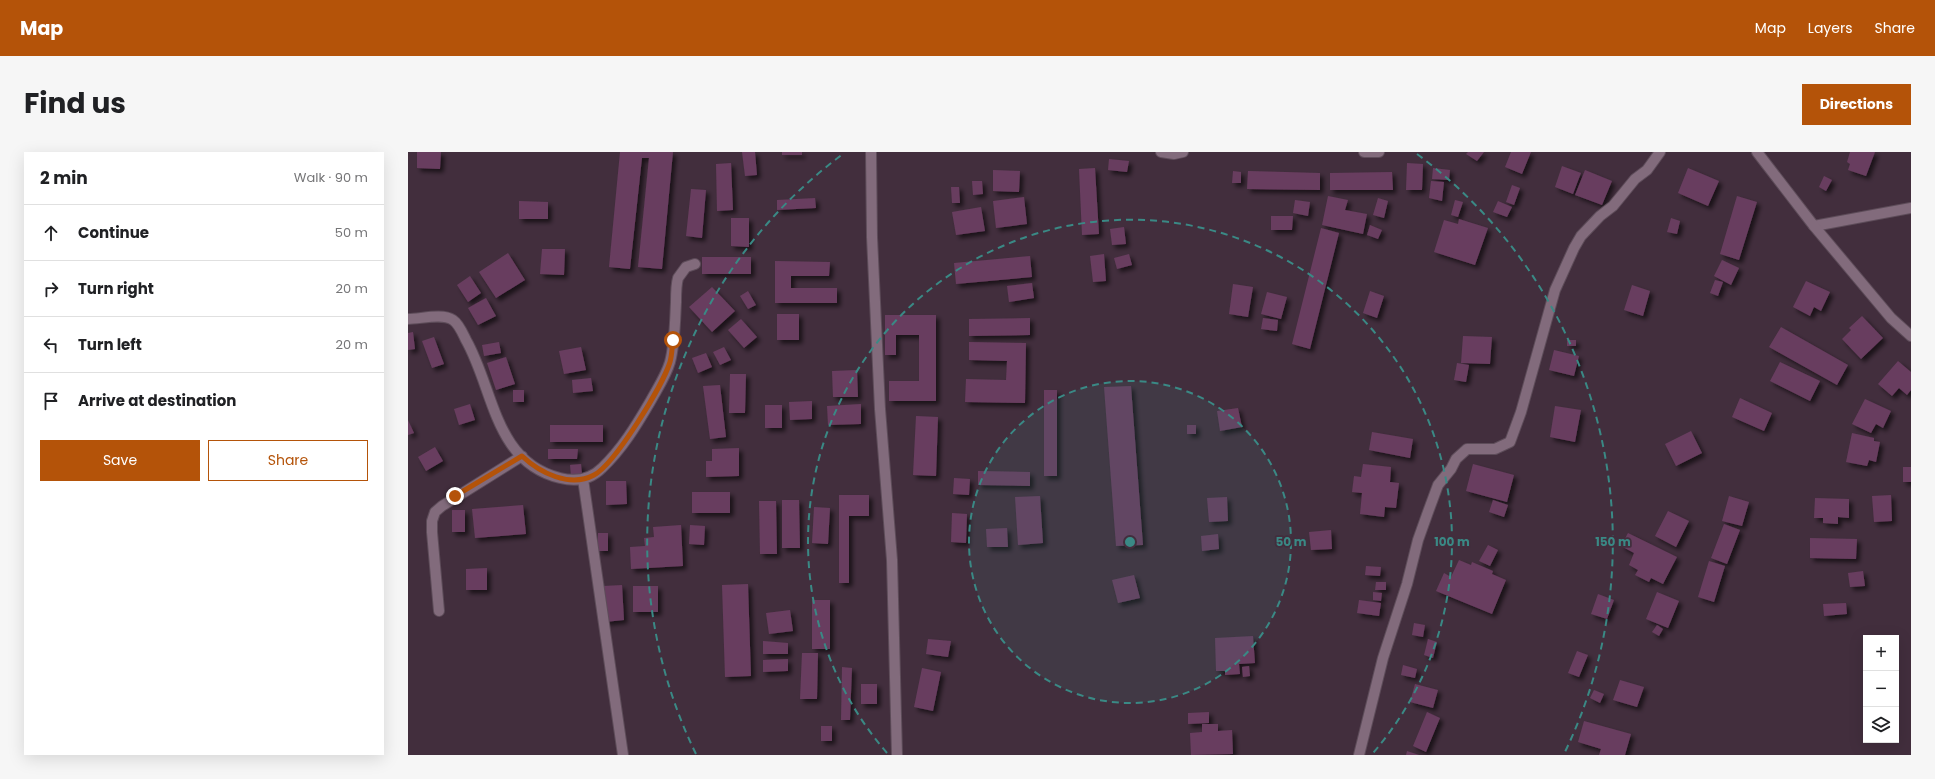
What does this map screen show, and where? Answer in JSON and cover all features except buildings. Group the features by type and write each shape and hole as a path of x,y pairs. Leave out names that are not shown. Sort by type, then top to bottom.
{"street":[{"path":"871,152 872,237 880,410 892,560 897,755"},
{"path":"1161,152 1174,154 1183,152"},
{"path":"1364,152 1379,152"},
{"path":"1359,755 1383,658 1407,584 1418,540 1438,485 1451,469 1456,459 1467,449 1495,449 1510,442 1521,412 1555,290 1574,248 1581,236 1600,216 1613,206 1635,179 1647,170 1660,152"},
{"path":"1757,152 1814,226 1891,318 1911,336"},
{"path":"1814,226 1911,208"},
{"path":"408,319 443,318 453,320 459,327 472,350 498,422 506,436 522,456 532,466 549,475 565,479 583,479 595,475 611,459 630,435 662,381 670,361 678,278 686,267 695,264"},
{"path":"439,611 432,532 432,521 436,512 455,496 522,456"},
{"path":"583,479 623,755"}],"route":[{"path":"455,496 522,456 532,466 549,475 565,479 583,479 595,475 611,459 630,435 662,381 670,361 673,340"}]}
